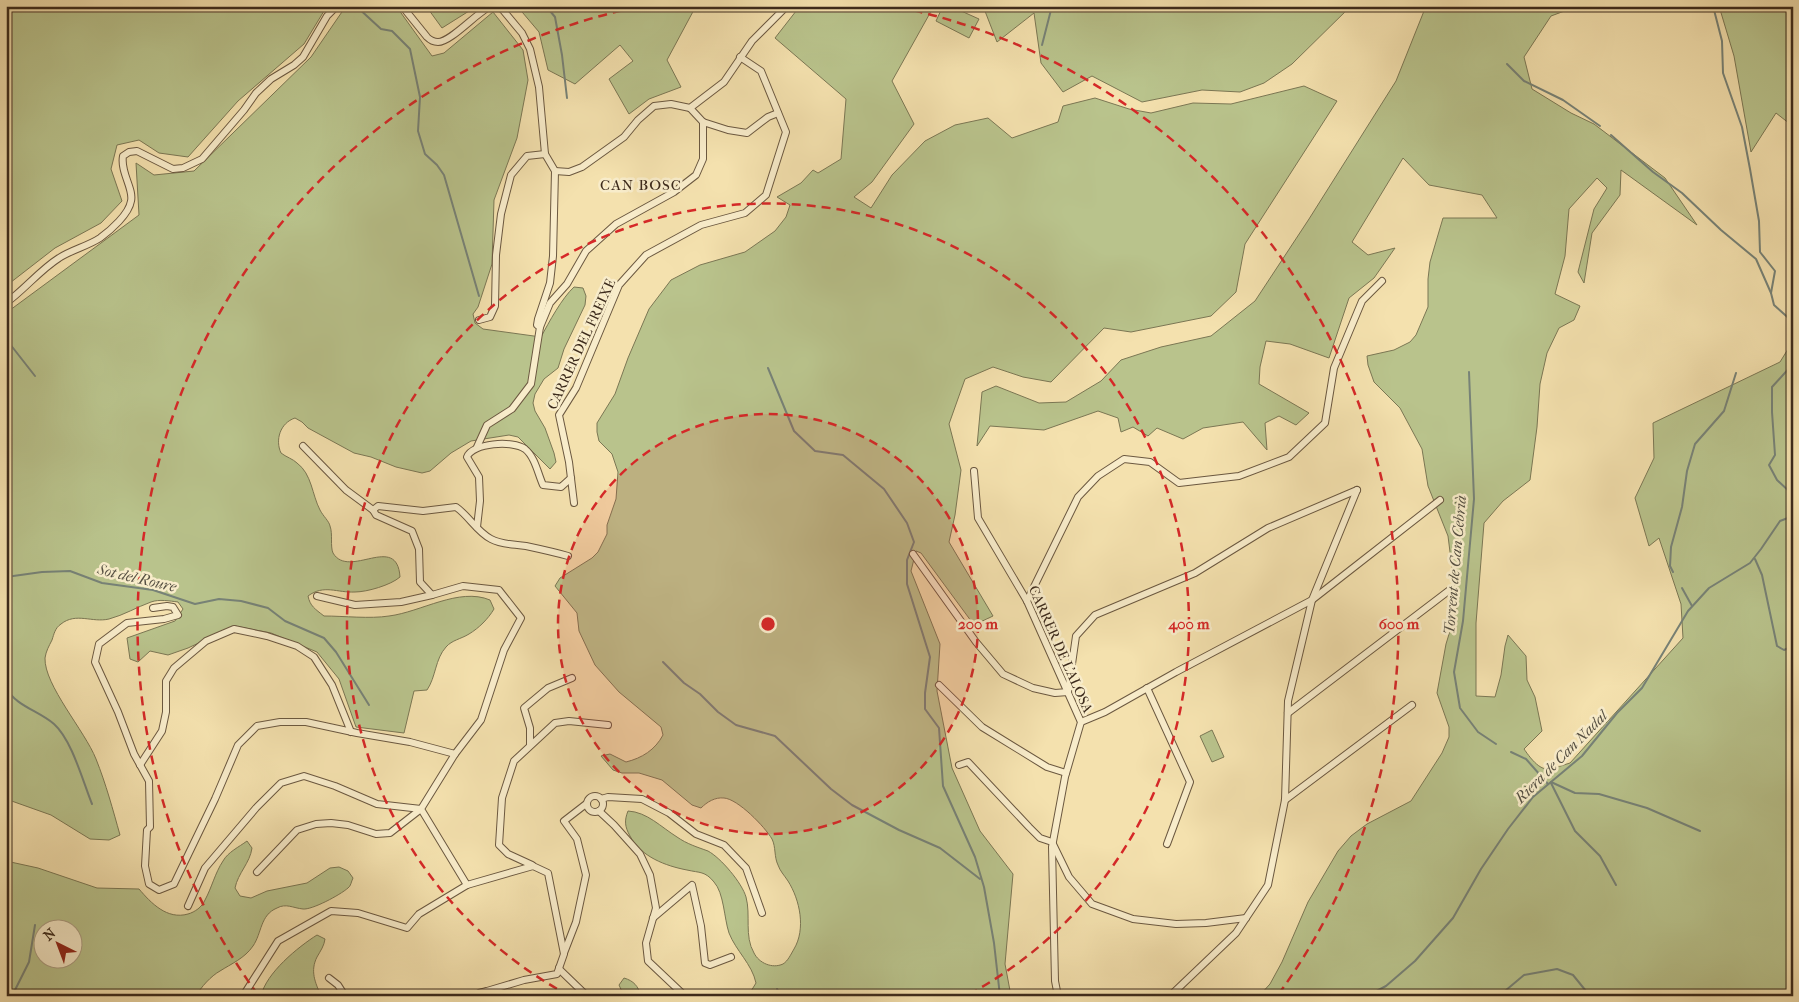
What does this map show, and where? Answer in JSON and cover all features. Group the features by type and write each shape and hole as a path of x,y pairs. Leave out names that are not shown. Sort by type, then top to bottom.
{"street":[{"path":"6,303 58,259 78,247 99,239 130,208 132,198 122,163 123,156 129,152 137,151 173,168 184,168 202,159 256,93 271,79 303,57 328,16 337,6"},
{"path":"402,6 427,37 438,42 452,36 477,14 492,6 502,9 522,33 530,50 539,87 545,154 555,171 554,256 550,283 538,318 537,325 540,327"},
{"path":"690,108 724,82 752,42 787,6"},
{"name":"CARRER DEL FREIXE","path":"574,502 559,415 576,388 619,285 646,255 701,225 745,213 766,195 786,132 762,71 740,57"},
{"path":"555,171 569,172 582,167 624,137 638,120 654,106 671,104 690,108 703,122 728,130 747,133 768,117 778,113"},
{"path":"477,447 486,425 512,410 531,384 540,327 550,303 567,284 586,252 616,224 674,192 696,175 704,159 703,122"},
{"path":"479,320 490,317 495,306 496,255 501,214 511,175 527,156 545,154"},
{"path":"1027,601 1078,497 1098,476 1124,458 1150,462 1179,483 1239,476 1289,457 1325,423 1334,368 1362,301 1382,281"},
{"path":"477,527 480,501 479,477 467,457 469,452 477,447 510,444 525,449 534,462 543,485 561,487 571,478"},
{"path":"303,446 346,490 375,513 412,531 419,549 420,582 432,595"},
{"name":"CARRER DE L'ALOSA","path":"974,471 978,518 1027,601 1081,722 1066,774 1052,842 1055,980 1058,996"},
{"path":"913,554 976,642 1003,674 1033,688 1054,693 1068,692 1076,636 1095,614 1195,572 1268,528 1357,490 1312,600 1288,701 1285,800 1268,885 1236,933 1170,996"},
{"path":"1081,722 1105,712 1312,600 1440,500"},
{"path":"375,513 378,506 423,511 456,507 490,539 505,544 523,545 568,556"},
{"path":"257,872 297,830 316,824 331,823 376,834 390,833 421,809 455,754 481,720 504,650 521,618 499,590 463,586 401,602 355,605 317,596"},
{"path":"1288,713 1451,589"},
{"path":"153,608 173,607 178,615 127,623 99,644 95,662 140,765 149,781 150,827 147,830 145,866 149,884 159,890 174,884 215,800 238,745 257,726 280,722 306,722 410,742 455,754"},
{"path":"140,765 162,731 166,712 166,681 174,668 206,641 234,630 267,636 297,646 314,657 332,684 351,732"},
{"path":"530,745 530,728 524,708 548,688 572,678"},
{"path":"939,684 982,727 1047,767 1066,774"},
{"path":"1147,688 1190,782 1167,844"},
{"path":"1285,800 1412,705"},
{"path":"559,969 564,954 548,873 508,854 498,845 502,798 514,761 555,723 570,721 608,724"},
{"path":"959,765 968,762 1040,838 1052,842 1069,877 1092,904 1133,919 1176,924 1206,923 1246,918"},
{"path":"188,906 205,868 256,808 282,783 304,776 335,786 377,804 421,809"},
{"path":"478,996 479,993 487,993 524,980 557,974 576,922 586,875 577,839 564,821 586,804 592,796 597,796 601,799 603,804 599,812"},
{"path":"601,799 608,797 642,799 669,813 696,834 724,845 746,868 762,913"},
{"path":"586,804 589,811 599,812 614,824 640,854 650,875 656,908 646,943 648,961 685,996"},
{"path":"421,809 467,886"},
{"path":"243,996 278,941 331,911 358,913 407,928 419,914 467,886 533,866"},
{"path":"653,918 692,886 701,926 705,963 710,965 731,957"},
{"path":"559,969 587,996"},
{"path":"329,978 338,985 345,996"}],"green space":[{"path":"6,6 327,6 304,44 238,101 188,157 159,153 139,140 117,145 111,169 122,201 101,223 55,248 6,286"},
{"path":"346,6 396,6 432,56 444,53 493,12 523,50 528,80 517,138 494,200 492,264 478,307 473,314 475,323 483,329 541,337 556,310 569,292 574,287 583,288 586,296 585,305 564,349 558,368 544,379 535,394 533,403 535,411 545,428 556,462 550,469 518,437 509,435 471,441 451,453 430,471 422,473 396,467 371,457 354,453 308,428 295,418 290,420 280,432 279,448 281,453 295,462 306,473 317,504 329,524 333,553 340,560 350,562 382,557 391,558 397,564 400,577 379,588 366,591 320,590 314,592 308,596 316,609 324,616 382,617 401,614 453,598 466,596 490,600 494,609 476,629 451,643 442,652 427,690 414,691 404,733 356,727 339,679 317,652 271,633 235,626 188,648 168,655 150,651 138,662 130,659 127,638 175,621 183,609 178,602 154,601 109,619 78,618 67,621 55,631 45,655 46,669 58,694 96,759 120,835 109,840 90,839 51,815 6,799 6,313 139,215 136,163 154,175 194,171 311,57"},
{"path":"426,6 477,6 442,28"},
{"path":"517,6 696,6 667,60 681,87 649,99 629,114 609,79 633,61 620,45 575,84 548,70 539,32"},
{"path":"800,6 934,6 892,81 914,124 872,182 854,197 871,208 892,175 925,141 955,125 988,118 1012,138 1058,122 1063,106 1095,98 1129,109 1151,113 1193,103 1231,104 1304,86 1337,101 1245,244 1236,292 1211,316 1131,332 1104,328 1051,382 1023,377 993,367 965,379 949,424 961,470 949,542 993,616 974,625 921,553 916,551 911,571 940,644 937,691 952,768 980,831 1013,874 1005,964 1011,996 748,996 756,983 754,976 729,933 720,892 711,878 699,872 671,866 647,855 630,836 626,827 626,818 628,811 648,817 685,842 713,854 725,865 736,878 746,897 749,940 754,953 762,962 775,966 783,964 794,949 798,941 801,924 796,897 779,867 772,839 751,814 730,800 724,798 714,799 701,808 692,805 662,780 639,773 622,773 613,770 601,756 610,754 626,762 648,753 663,735 661,727 619,692 595,665 579,631 577,613 555,586 560,578 592,558 598,552 607,534 607,525 616,499 618,472 612,454 599,441 597,423 615,394 649,309 671,280 700,265 745,252 775,231 786,217 790,205 777,197 801,183 813,170 818,173 841,159 846,99 775,38"},
{"path":"943,6 950,6 979,19 969,38 936,21"},
{"path":"983,6 1351,6 1292,64 1264,83 1240,92 1202,90 1142,102 1092,76 1063,92 1041,63 1034,13 997,42"},
{"path":"1426,6 1578,6 1551,16 1524,57 1532,89 1571,113 1594,124 1665,178 1697,225 1621,170 1620,195 1592,233 1584,283 1578,272 1594,209 1607,188 1597,178 1569,209 1565,256 1555,294 1580,306 1574,320 1559,328 1547,353 1540,384 1530,480 1503,501 1484,523 1476,623 1476,696 1495,697 1508,635 1526,656 1527,680 1535,697 1542,731 1524,749 1542,768 1550,769 1570,763 1683,638 1681,604 1659,538 1649,546 1635,498 1654,458 1653,423 1780,362 1793,341 1793,996 1259,996 1270,984 1282,962 1308,902 1338,851 1351,836 1367,824 1411,801 1442,753 1449,737 1449,727 1437,693 1446,644 1457,608 1448,536 1428,486 1422,449 1400,408 1374,382 1367,356 1394,350 1410,342 1416,335 1428,307 1430,262 1443,218 1497,218 1482,195 1429,185 1403,158 1352,242 1368,255 1395,248 1374,278 1349,298 1329,358 1290,344 1266,341 1260,367 1259,384 1309,413 1296,425 1279,416 1265,423 1267,450 1243,422 1203,428 1183,439 1157,428 1148,436 1133,427 1121,432 1118,418 1098,411 1044,430 990,426 977,446 982,392 996,386 1039,403 1066,402 1101,381 1121,360 1161,347 1211,336 1255,301 1396,81"},
{"path":"1719,6 1793,6 1793,122 1790,124 1776,113 1751,152 1734,56"},
{"path":"1212,730 1224,757 1212,762 1200,736"},
{"path":"247,841 252,848 235,888 240,896 251,898 267,891 307,883 330,868 339,867 348,871 353,878 348,888 319,905 307,909 283,906 271,911 264,920 256,941 250,950 213,976 203,985 196,996 6,996 6,861 38,868 97,888 139,889 160,909 173,915 180,915 193,912 202,905 218,870 231,852"},
{"path":"317,935 325,939 314,967 315,981 321,996 261,996 269,978 284,961"},
{"path":"624,978 635,984 641,996 624,996 619,985"}],"waterway":[{"path":"356,6 381,29 392,31 410,49 420,97 418,131 425,154 437,165 444,175 479,296"},
{"path":"546,6 555,17 567,98"},
{"path":"1042,45 1052,6"},
{"path":"1713,6 1722,41 1723,73 1742,127 1759,221 1760,252 1775,271 1771,293 1774,305 1793,322"},
{"path":"1507,64 1524,81 1563,100 1600,126"},
{"path":"1611,135 1653,172 1682,193 1721,230 1756,259 1771,293"},
{"path":"6,339 35,376"},
{"path":"1793,364 1772,387 1775,455 1769,465 1777,480 1791,493 1793,500"},
{"path":"768,368 794,431 815,451 843,455 884,489 907,523 914,542 907,560 907,584 930,657 925,693 925,709 939,728 943,786 975,857 984,887 994,943 1000,996"},
{"name":"Torrent de Can Cebrià","path":"1469,372 1474,499 1463,621 1454,672 1460,708 1478,732 1496,744"},
{"path":"1673,572 1670,566 1671,547 1682,507 1687,471 1695,444 1724,411 1736,373"},
{"name":"Riera de Can Nadal","path":"1367,996 1386,986 1415,961 1453,918 1481,869 1508,829 1533,797 1582,756 1617,713 1642,688 1688,611 1709,588 1750,563 1780,521 1793,516"},
{"path":"1755,559 1762,575 1777,646 1784,650 1793,646"},
{"name":"Sot del Roure","path":"6,577 42,572 70,571 102,583 153,590 195,604 219,599 241,601 268,608 285,621 324,638 336,652 369,705"},
{"path":"1682,588 1692,606"},
{"path":"663,662 684,683 736,725 775,736 831,789 852,805 899,830 940,848 980,879"},
{"path":"6,688 22,704 48,719 60,731 72,751 92,804"},
{"name":"Torrent de Can Cebrià","path":"1511,752 1526,759 1548,784"},
{"path":"1551,782 1575,793 1599,794 1647,808 1700,831"},
{"path":"1551,783 1575,831 1600,856 1616,885"},
{"path":"12,996 29,962 32,944"},
{"path":"1499,996 1524,975 1557,969 1573,975 1590,996"},
{"path":"777,989 781,996"}],"district":[{"name":"CAN BOSC","path":"641,185"}]}
